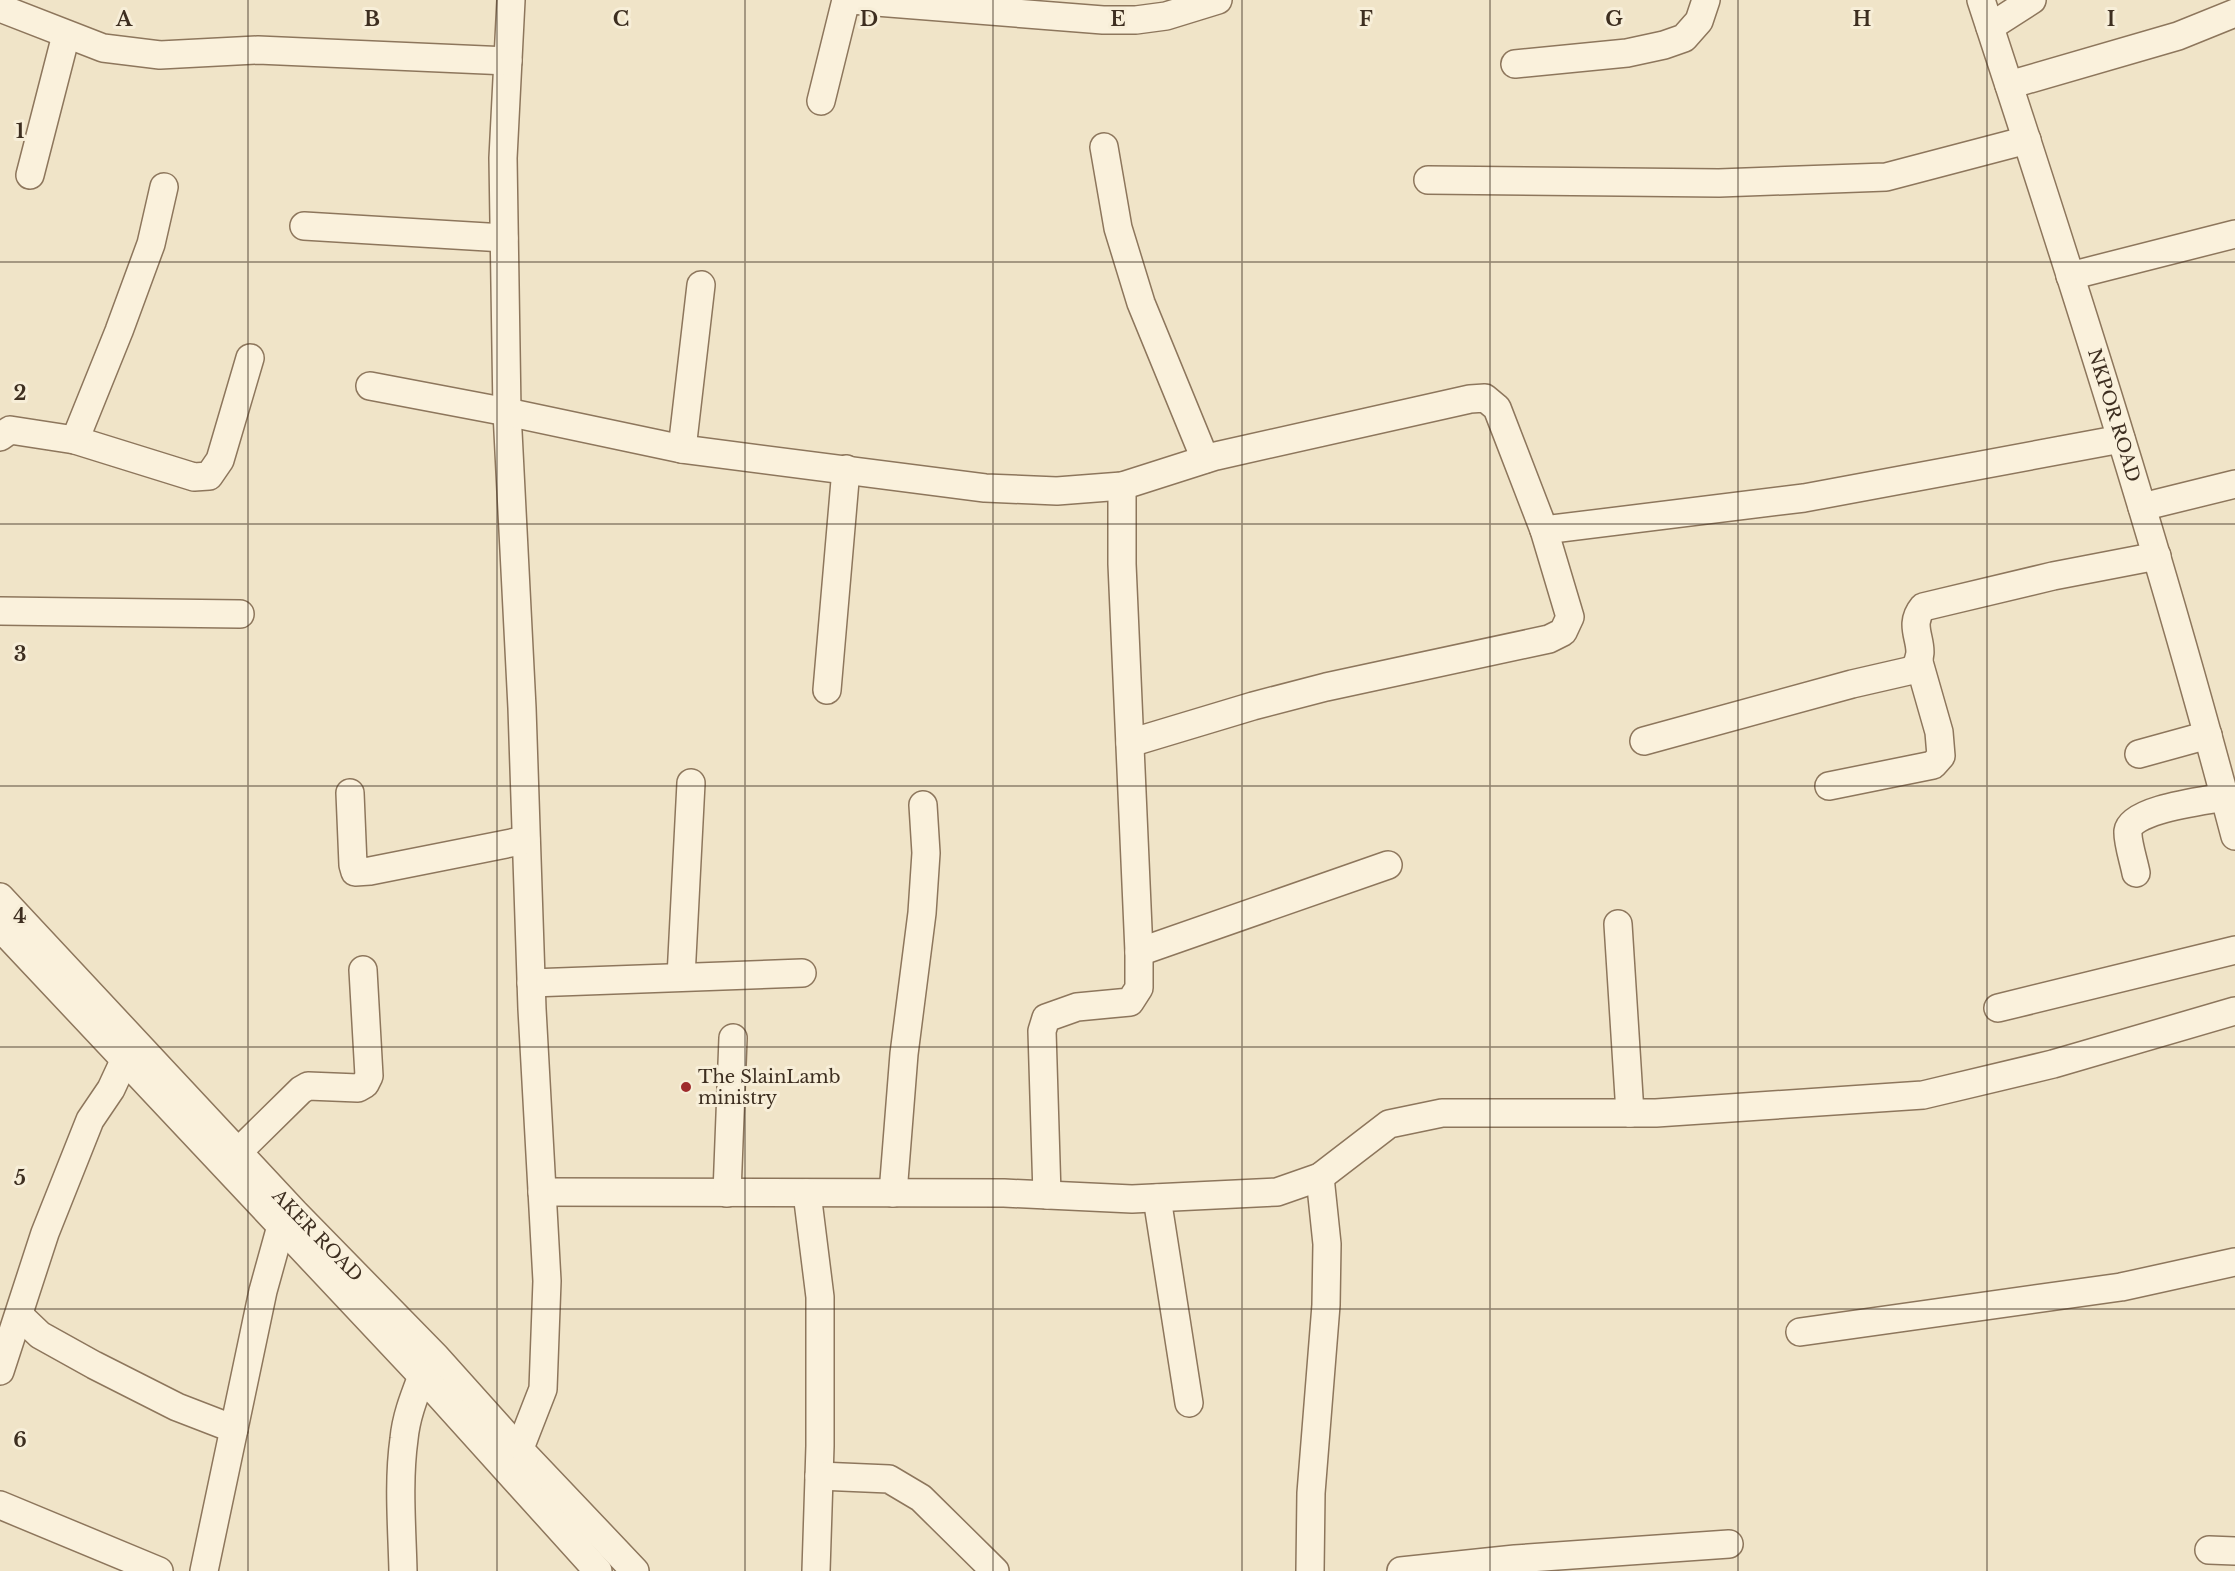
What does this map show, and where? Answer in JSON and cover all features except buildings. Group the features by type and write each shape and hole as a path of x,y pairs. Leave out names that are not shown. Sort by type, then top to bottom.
{"street":[{"path":"512,0 503,158 507,412 531,983 547,1281 543,1389 520,1448"},
{"path":"821,101 846,0"},
{"path":"851,0 1103,20 1136,20 1166,16 1218,0"},
{"path":"1515,64 1627,52 1664,45 1684,38 1700,21 1706,0"},
{"name":"NKPOR ROAD","path":"1981,0 2157,556 2235,836"},
{"path":"1990,27 2032,0"},
{"path":"0,8 103,48 160,55 258,50 508,61"},
{"path":"2009,85 2178,36 2235,13"},
{"path":"30,175 66,35"},
{"path":"1428,180 1719,183 1886,177 2027,140"},
{"path":"1104,147 1118,228 1141,303 1205,459"},
{"path":"75,440 151,244 164,186"},
{"path":"304,226 504,238"},
{"path":"2070,276 2235,234"},
{"path":"682,449 701,285"},
{"path":"0,436 10,430 75,440 194,477 209,476 220,460 250,358"},
{"path":"370,387 507,412 682,449 985,488 1057,491 1122,486 1205,459 1470,399 1485,398 1497,408 1544,530 1570,617 1563,632 1549,639 1326,687 1130,743"},
{"path":"1544,530 1804,498 2121,439"},
{"path":"827,690 846,469"},
{"path":"2142,507 2235,484"},
{"path":"1047,1195 1042,1031 1046,1018 1077,1007 1130,1002 1139,988 1122,564 1122,486"},
{"path":"1830,786 1933,765 1941,756 1939,732 1920,662 1921,646 1915,622 1916,615 1923,607 2053,576 2157,556"},
{"path":"0,611 240,614"},
{"path":"1644,741 1852,684 1913,670 1920,662"},
{"path":"2139,754 2208,735"},
{"path":"681,977 691,783"},
{"path":"350,793 355,872 526,840"},
{"path":"2136,873 2128,832 2132,821 2145,814 2224,796"},
{"path":"893,1193 904,1054 922,913 926,853 923,806"},
{"path":"1139,952 1388,865"},
{"name":"AKER ROAD","path":"0,897 208,1135 281,1226 422,1376 577,1561 598,1571"},
{"path":"1618,924 1630,1113"},
{"name":"AKER ROAD","path":"5,942 124,1061 208,1135 238,1152 436,1357 635,1571"},
{"path":"1998,1008 2235,950"},
{"path":"238,1152 301,1090 308,1086 358,1088 365,1084 369,1076 363,970"},
{"path":"531,983 802,973"},
{"path":"542,1192 893,1193 1047,1195 1132,1199 1277,1192 1320,1177 1389,1124 1442,1113 1656,1113 1923,1095 2053,1064 2235,1011"},
{"path":"727,1193 733,1038"},
{"path":"0,1371 45,1233 90,1120 111,1089 124,1061"},
{"path":"1310,1571 1311,1493 1326,1305 1327,1244 1320,1177"},
{"path":"807,1193 819,1297 819,1476 816,1571"},
{"path":"1157,1198 1189,1403"},
{"path":"204,1571 263,1291 281,1226"},
{"path":"1800,1332 2121,1287 2235,1262"},
{"path":"19,1315 40,1335 94,1365 177,1407 234,1429"},
{"path":"403,1571 401,1494 404,1439 411,1404 422,1376"},
{"path":"819,1476 889,1479 921,1498 995,1571"},
{"path":"0,1505 159,1571"},
{"path":"1401,1571 1515,1559 1729,1544"}],"place":[{"name":"The SlainLamb ministry","path":"686,1087"}]}
